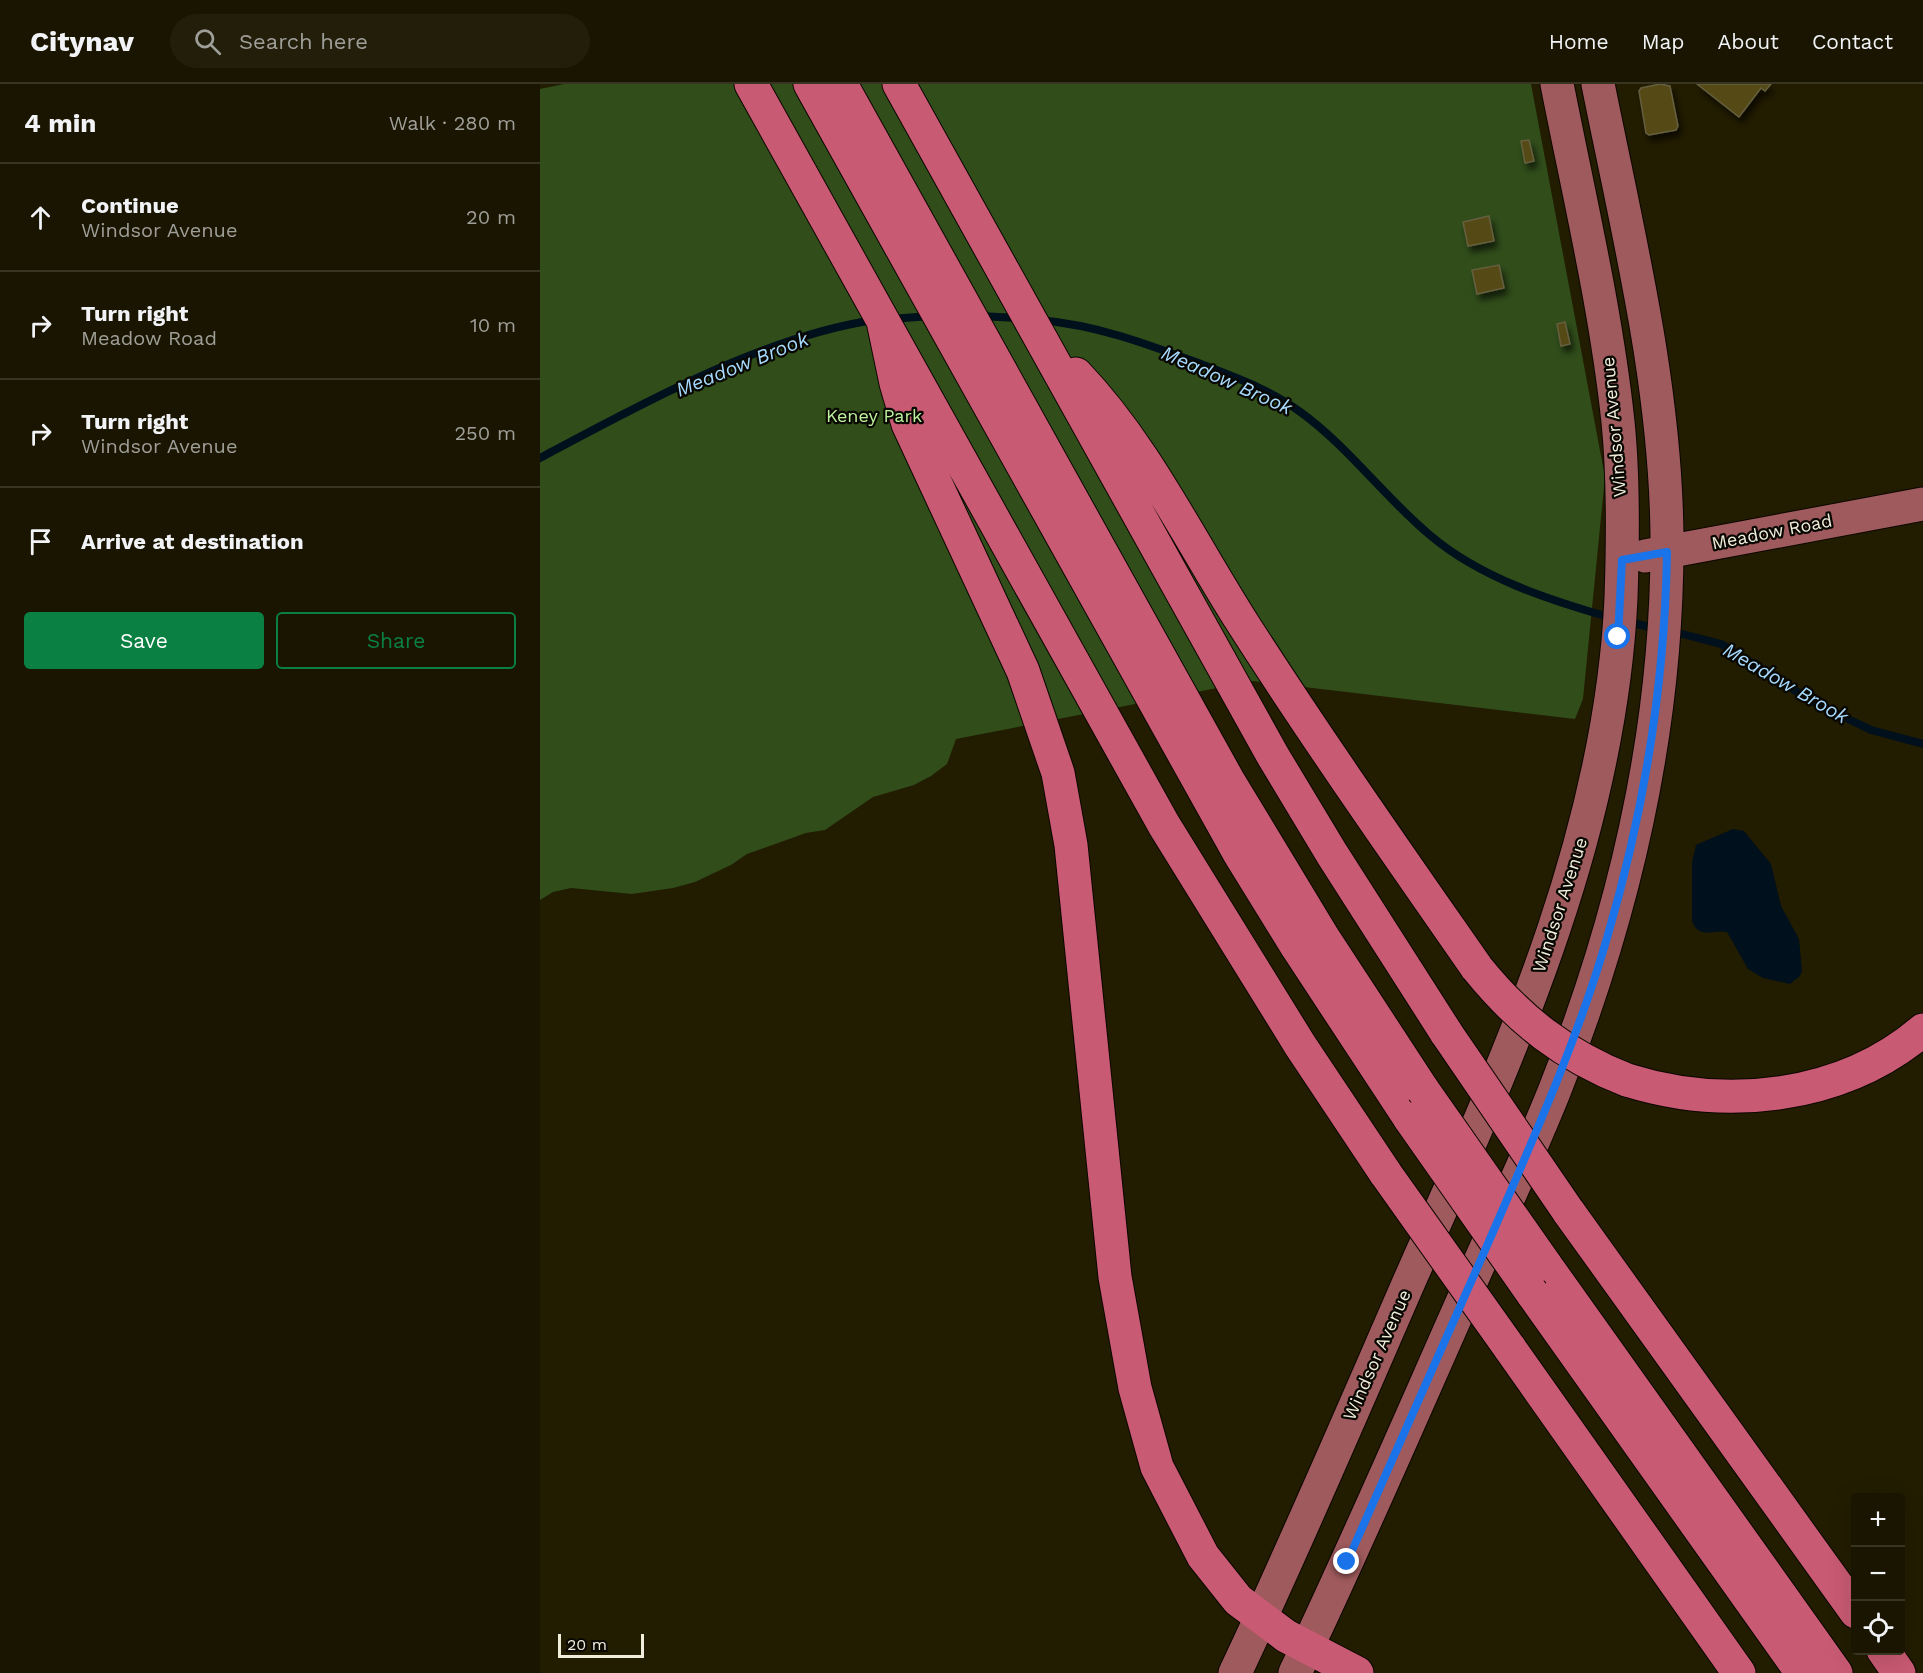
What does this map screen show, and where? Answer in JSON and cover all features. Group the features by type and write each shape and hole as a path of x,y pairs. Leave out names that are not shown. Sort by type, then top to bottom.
{"highway":[{"path":"752,84 1164,825 1293,1035 1386,1174 1739,1673"},
{"path":"810,84 1239,853 1303,957 1416,1104 1538,1279 1802,1673"},
{"path":"842,84 1192,715 1416,1104"},
{"path":"899,84 1274,756 1332,854 1447,1034 1568,1211 1851,1605"},
{"path":"883,321 896,383 908,424 1023,671 1058,773 1071,845 1114,1266 1127,1349 1149,1444 1164,1486 1203,1556 1232,1593 1301,1660 1357,1673"},
{"path":"1042,341 1091,390 1136,451 1303,715 1478,968 1519,1015 1545,1037 1593,1066 1627,1080 1698,1095 1731,1097 1785,1093 1820,1084 1858,1070 1888,1055 1923,1030"},
{"path":"1538,1279 1836,1673"},
{"path":"1886,1655 1899,1673"}],"main road":[{"name":"Windsor Avenue","path":"1235,1673 1493,1088 1557,923 1577,861 1596,780 1618,637 1622,560 1622,492 1617,422 1586,234 1557,84"},
{"path":"1301,1660 1536,1134 1579,1024 1607,940 1639,814 1652,740 1663,649 1667,552 1664,463 1643,309 1598,84"},
{"path":"1586,234 1626,226"},
{"name":"Meadow Road","path":"1622,560 1923,504"}],"green space":[{"name":"Keney Park","path":"564,84 1531,84 1605,477 1583,699 1575,719 1253,681 956,739 947,764 931,776 914,785 873,797 825,830 806,833 747,854 731,865 695,882 632,894 571,888 553,892 540,900 540,89"}],"water":[{"path":"1733,829 1744,831 1771,864 1781,906 1799,939 1802,971 1800,976 1790,984 1763,978 1748,969 1727,932 1702,932 1695,927 1692,921 1692,862 1696,845"}],"building":[{"path":"1660,84 1670,86 1678,126 1676,130 1649,135 1646,133 1639,91 1641,88"},
{"path":"1697,84 1771,84 1765,91 1761,88 1739,117"},
{"path":"1529,140 1534,161 1525,163 1521,141"},
{"path":"1489,216 1494,241 1468,246 1463,222"},
{"path":"1499,265 1504,288 1477,294 1472,270"},
{"path":"1565,322 1570,344 1561,346 1557,324"}],"waterway":[{"name":"Meadow Brook","path":"890,319 931,316"},
{"name":"Meadow Brook","path":"979,316 1020,318"},
{"name":"Meadow Brook","path":"540,458 618,416 745,357 788,341 874,320"},
{"name":"Meadow Brook","path":"1039,320 1081,326 1141,343 1226,374 1276,396 1299,411 1334,440 1397,505 1451,551 1494,576 1517,586 1564,604 1612,618"},
{"name":"Meadow Brook","path":"1624,621 1658,629"},
{"name":"Meadow Brook","path":"1671,631 1721,644 1815,703 1871,730 1923,744"}],"route":[{"path":"1347,1562 1554,1092 1607,940 1639,814 1652,740 1663,649 1667,552 1622,560 1618,637"}]}
